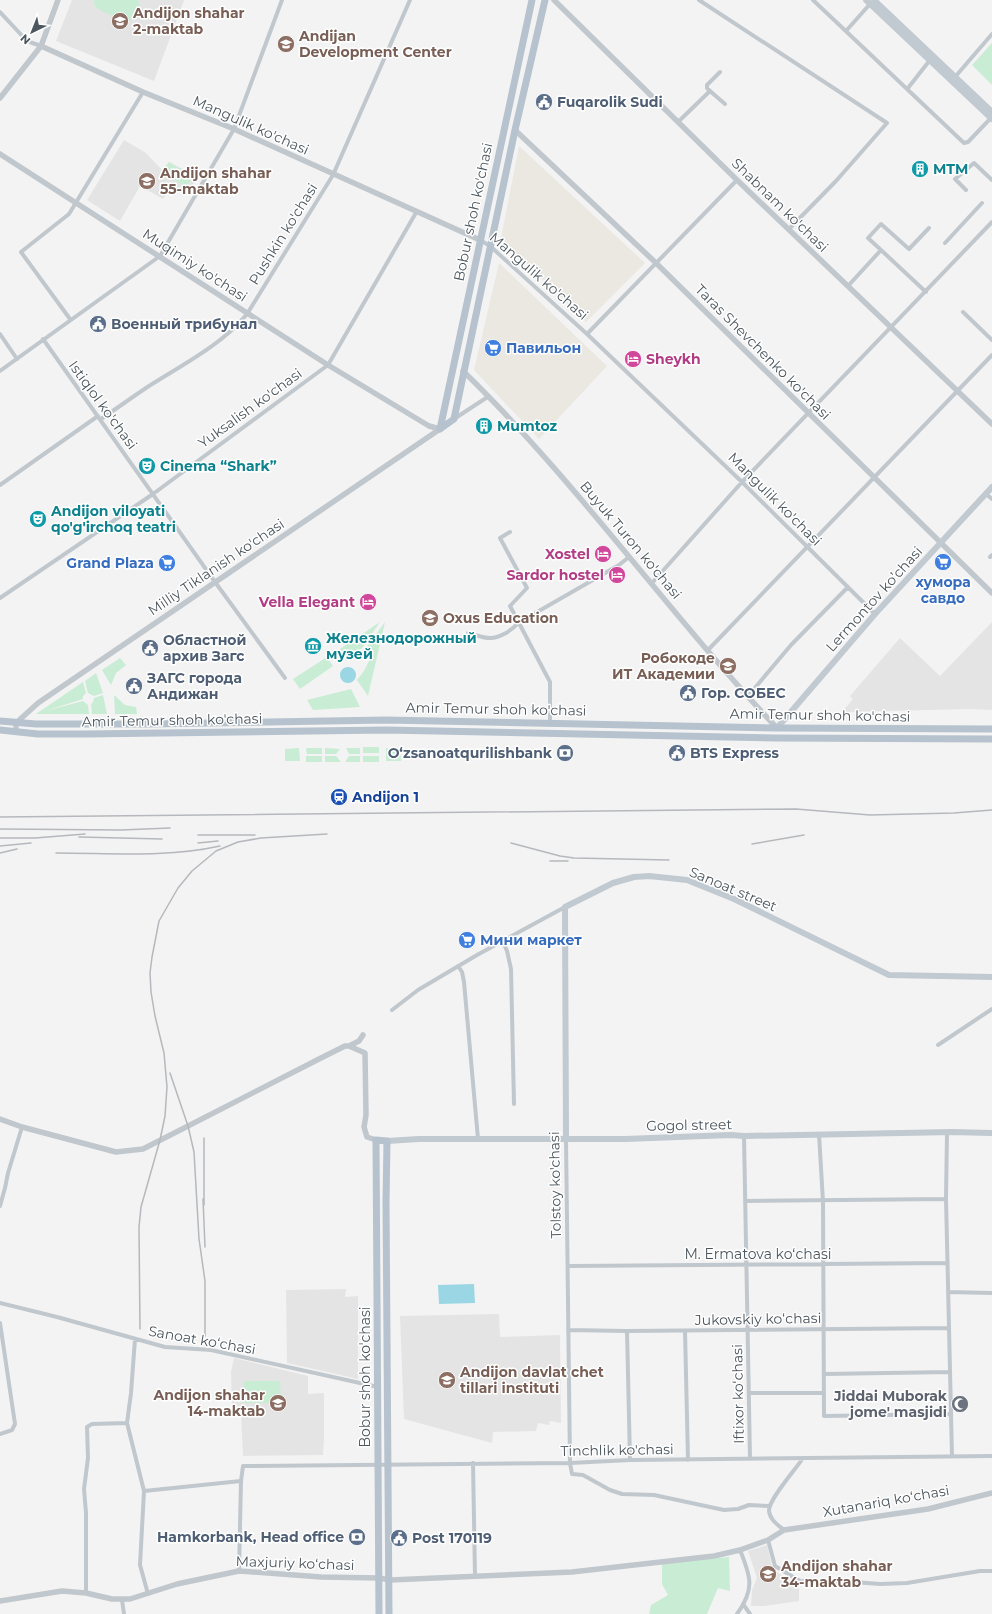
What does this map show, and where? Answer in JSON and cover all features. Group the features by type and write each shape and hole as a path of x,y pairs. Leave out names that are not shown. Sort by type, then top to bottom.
{"main road":[{"name":"Bobur shoh ko'chasi","path":"440,429 532,0"},
{"name":"Bobur shoh ko'chasi","path":"454,419 515,130 546,0"},
{"path":"870,1 955,77 992,116"},
{"path":"896,24 930,60 992,116"},
{"path":"440,429 454,419"},
{"name":"Lermontov ko’chasi","path":"777,728 875,614 992,487"},
{"path":"386,720 386,730"},
{"name":"Amir Temur shoh ko'chasi","path":"0,721 16,723 149,724 386,720 777,728 992,729"},
{"path":"777,728 777,738"},
{"name":"Amir Temur shoh ko'chasi","path":"0,730 16,732 86,734 386,730 777,738 992,739"},
{"name":"Sanoat street","path":"565,907 613,883 634,877 649,876 687,880 734,899 889,975 992,977"},
{"name":"Tolstoy ko'chasi","path":"565,907 566,1139"},
{"name":"Gogol street","path":"388,1141 680,1138 731,1135 947,1132 992,1133"},
{"name":"Bobur shoh ko'chasi","path":"376,1140 380,1614"},
{"path":"376,1140 388,1141"},
{"name":"Bobur shoh ko'chasi","path":"388,1141 386,1229 390,1614"},
{"path":"376,1202 386,1203"},
{"path":"376,1229 386,1229"}],"street":[{"path":"0,98 41,46 58,0"},
{"path":"0,371 70,319 160,256 234,129 282,0"},
{"name":"Pushkin ko'chasi","path":"0,485 99,417 185,364 236,327 247,314 333,175 410,0"},
{"name":"Shabnam ko'chasi","path":"554,0 737,180 992,424"},
{"path":"699,0 888,124 789,230"},
{"path":"813,0 964,142 968,142 992,116"},
{"path":"846,31 870,1"},
{"path":"0,12 27,41 41,46"},
{"path":"955,77 992,34"},
{"name":"Mangulik ko'chasi","path":"41,46 142,92 234,129 333,175 417,211 490,246 587,334 742,482 875,614"},
{"path":"908,88 930,60"},
{"path":"720,72 707,85 707,88 725,104"},
{"path":"678,122 710,91"},
{"path":"70,319 21,252 69,214 142,92"},
{"name":"Taras Shevchenko ko'chasi","path":"515,130 656,263 992,593"},
{"name":"Muqimiy ko'chasi","path":"0,154 328,365 429,426 440,429"},
{"path":"966,190 955,179 974,163 992,180"},
{"path":"587,334 737,180"},
{"path":"945,243 982,203"},
{"name":"Yuksalish ko'chasi","path":"0,598 153,494 328,365 417,211"},
{"path":"652,583 742,482 992,222"},
{"path":"926,292 868,238 881,224 909,248 929,228"},
{"path":"848,286 881,250"},
{"path":"963,312 992,340"},
{"path":"0,334 16,359"},
{"name":"Istiqlol ko'chasi","path":"43,340 285,678"},
{"path":"708,650 992,355"},
{"name":"Buyuk Turon ko'chasi","path":"463,371 489,396 546,459 708,650 777,728"},
{"path":"454,419 489,396"},
{"name":"Milliy Tiklanish ko'chasi","path":"16,723 38,703 440,429"},
{"path":"986,494 992,499"},
{"path":"510,532 500,538 527,588 510,605 550,682 550,723"},
{"path":"468,633 492,640 497,638 514,628 518,623 619,565 629,557"},
{"path":"748,696 791,645 848,588"},
{"path":"16,723 16,732"},
{"name":"Sanoat street","path":"392,1010 411,994 458,966 565,907"},
{"path":"503,942 507,951 511,969 514,1104"},
{"path":"458,966 462,972 464,982 478,1139"},
{"path":"938,1045 992,1010"},
{"path":"0,1119 22,1127 116,1152 143,1149 344,1046 349,1046 359,1041 363,1035"},
{"path":"349,1046 365,1053 366,1115 364,1127 367,1137 376,1140"},
{"path":"0,1206 8,1172 22,1127"},
{"path":"947,1132 946,1199 952,1456"},
{"path":"819,1134 822,1202 824,1416 951,1414"},
{"name":"Iftixor koʻchasi","path":"744,1136 750,1459"},
{"name":"Tolstoy ko'chasi","path":"566,1139 570,1463"},
{"path":"746,1201 822,1202 946,1199"},
{"name":"M. Ermatova koʻchasi","path":"568,1266 947,1263"},
{"path":"948,1292 992,1293"},
{"name":"Sanoat koʻchasi","path":"0,1303 165,1347 211,1350 378,1388"},
{"path":"0,1323 15,1424 12,1430 0,1434"},
{"name":"Jukovskiy koʻchasi","path":"568,1330 685,1331 949,1328"},
{"path":"627,1331 630,1460"},
{"path":"685,1331 688,1460"},
{"path":"135,1339 127,1423 144,1491 140,1565 148,1594"},
{"path":"824,1374 950,1372"},
{"path":"749,1393 823,1393"},
{"path":"86,1593 86,1513 84,1489 88,1458 87,1427 92,1424 127,1423"},
{"name":"Tinchlik ko'chasi","path":"241,1481 243,1466 570,1463 630,1460 992,1456"},
{"path":"784,1530 777,1525 770,1516 769,1506 804,1458"},
{"path":"473,1463 475,1576"},
{"path":"570,1463 572,1474 583,1475 622,1494 654,1495 724,1510 738,1509 749,1505 769,1506"},
{"path":"144,1491 241,1481 239,1571"},
{"name":"Xutanariq koʻchasi","path":"784,1530 928,1509 992,1493"},
{"name":"Maxjuriy koʻchasi","path":"0,1601 54,1591 86,1593 122,1600 134,1599 177,1584 239,1571 321,1577 379,1578 390,1580 572,1572 714,1556 740,1550 768,1540 784,1530"},
{"path":"768,1540 775,1566 800,1581 907,1583 980,1571 992,1571"},
{"path":"737,1614 743,1604 750,1584 749,1570 740,1550"},
{"path":"122,1600 124,1614"},
{"path":"743,1604 750,1614"}],"shaded area":[{"name":"Andijon shahar 2-maktab","path":"72,0 184,0 154,81 56,41"},
{"name":"Andijon shahar 55-maktab","path":"124,140 146,153 162,170 169,162 198,177 187,194 172,185 163,199 140,186 120,221 87,200"},
{"path":"519,146 645,263 586,322 501,238"},
{"path":"499,263 607,366 539,439 474,370"},
{"path":"992,622 992,710 971,709 842,712 853,699 850,696 900,638 940,676"},
{"path":"346,1289 345,1297 358,1296 358,1379 287,1363 286,1290"},
{"name":"Andijon davlat chet tillari instituti","path":"499,1314 500,1337 560,1335 561,1423 550,1421 549,1425 538,1423 536,1431 493,1432 492,1443 404,1419 400,1316"},
{"name":"Andijon shahar 14-maktab","path":"234,1358 308,1376 308,1394 324,1393 323,1455 243,1456 241,1412 232,1413 231,1372"},
{"name":"Andijon shahar 34-maktab","path":"767,1545 773,1570 799,1585 799,1601 764,1606 751,1606 752,1590 757,1578 748,1551"}],"green space":[{"path":"94,0 138,0 140,12 138,17 135,19 125,19 99,10 95,5"},
{"path":"992,43 992,85 972,65"},
{"path":"169,162 193,177 186,187 162,172"},
{"path":"380,622 362,648 346,660 340,649"},
{"path":"385,622 368,696 357,680 365,669 370,658 372,649 366,648"},
{"path":"327,657 333,666 300,689 293,679"},
{"path":"120,658 126,665 116,673 111,685 102,670"},
{"path":"96,673 103,693 94,696 88,693 85,681"},
{"path":"83,682 86,693 83,696 83,699 45,711 83,701 88,705 89,714 36,714"},
{"path":"351,689 360,707 313,710 307,700"},
{"path":"103,695 107,714 92,714 91,704 94,698"},
{"path":"114,695 125,705 136,707 137,714 115,714"},
{"path":"363,747 379,747 379,753 363,753"},
{"path":"299,748 300,761 285,761 285,749"},
{"path":"306,748 322,748 322,754 307,754"},
{"path":"325,748 340,749 336,754 325,754"},
{"path":"346,748 360,748 360,754 349,754"},
{"path":"386,748 400,748 401,761 386,761"},
{"path":"306,756 322,756 322,762 306,762"},
{"path":"325,756 336,756 341,762 325,762"},
{"path":"349,756 360,756 360,762 345,762"},
{"path":"363,756 379,756 379,762 363,762"},
{"path":"244,1381 280,1381 281,1403 244,1403"},
{"path":"729,1557 730,1591 718,1588 707,1614 649,1614 651,1605 668,1595 662,1584 662,1563"}],"water":[{"path":"348,667 354,669 356,675 354,681 348,683 342,681 340,675 342,669"},
{"path":"474,1284 475,1303 439,1304 438,1285"}],"railway":[{"path":"0,817 796,809 870,815 954,813 992,810"},
{"path":"0,829 121,830 170,828"},
{"path":"0,838 35,838 85,834"},
{"path":"140,1329 139,1227 141,1207 160,1140 165,1116 167,1087 164,1053 155,1016 151,992 150,973 159,921 178,888 192,871 216,851 238,842 261,838 327,834"},
{"path":"198,835 255,835"},
{"path":"752,844 804,835"},
{"path":"79,837 162,839"},
{"path":"198,843 218,841"},
{"path":"0,846 31,843"},
{"path":"511,843 560,856 574,858 669,860"},
{"path":"56,853 159,853 200,850 220,846"},
{"path":"0,853 17,849"},
{"path":"550,861 568,861"},
{"path":"170,1073 188,1126 194,1152 199,1239 205,1281 205,1336"},
{"path":"204,1138 204,1205"},
{"path":"203,1199 205,1247"}],"place":[{"name":"Andijon shahar 2-maktab","path":"120,21"},
{"name":"Andijan Development Center","path":"286,44"},
{"name":"Fuqarolik Sudi","path":"544,102"},
{"name":"MTM","path":"920,169"},
{"name":"Andijon shahar 55-maktab","path":"147,181"},
{"name":"Военный трибунал","path":"98,324"},
{"name":"Павильон","path":"493,348"},
{"name":"Sheykh","path":"633,359"},
{"name":"Mumtoz","path":"484,426"},
{"name":"Cinema “Shark”","path":"147,466"},
{"name":"Andijon viloyati qo'g'irchoq teatri","path":"38,519"},
{"name":"Xostel","path":"603,554"},
{"name":"хумора савдо","path":"943,562"},
{"name":"Grand Plaza","path":"167,563"},
{"name":"Sardor hostel","path":"617,575"},
{"name":"Vella Elegant","path":"368,602"},
{"name":"Oxus Education","path":"430,618"},
{"name":"Железнодорожный музей","path":"313,646"},
{"name":"Областной архив Загс","path":"150,648"},
{"name":"Робокоде ИТ Академии","path":"728,666"},
{"name":"ЗАГС города Андижан","path":"134,686"},
{"name":"Гор. СОБЕС","path":"688,693"},
{"name":"Oʻzsanoatqurilishbank","path":"565,753"},
{"name":"BTS Express","path":"677,753"},
{"name":"Andijon 1","path":"339,797"},
{"name":"Мини маркет","path":"467,940"},
{"name":"Andijon davlat chet tillari instituti","path":"447,1380"},
{"name":"Andijon shahar 14-maktab","path":"278,1403"},
{"name":"Jiddai Muborak jome' masjidi","path":"960,1404"},
{"name":"Hamkorbank, Head office","path":"357,1537"},
{"name":"Post 170119","path":"399,1538"},
{"name":"Andijon shahar 34-maktab","path":"768,1574"}]}
